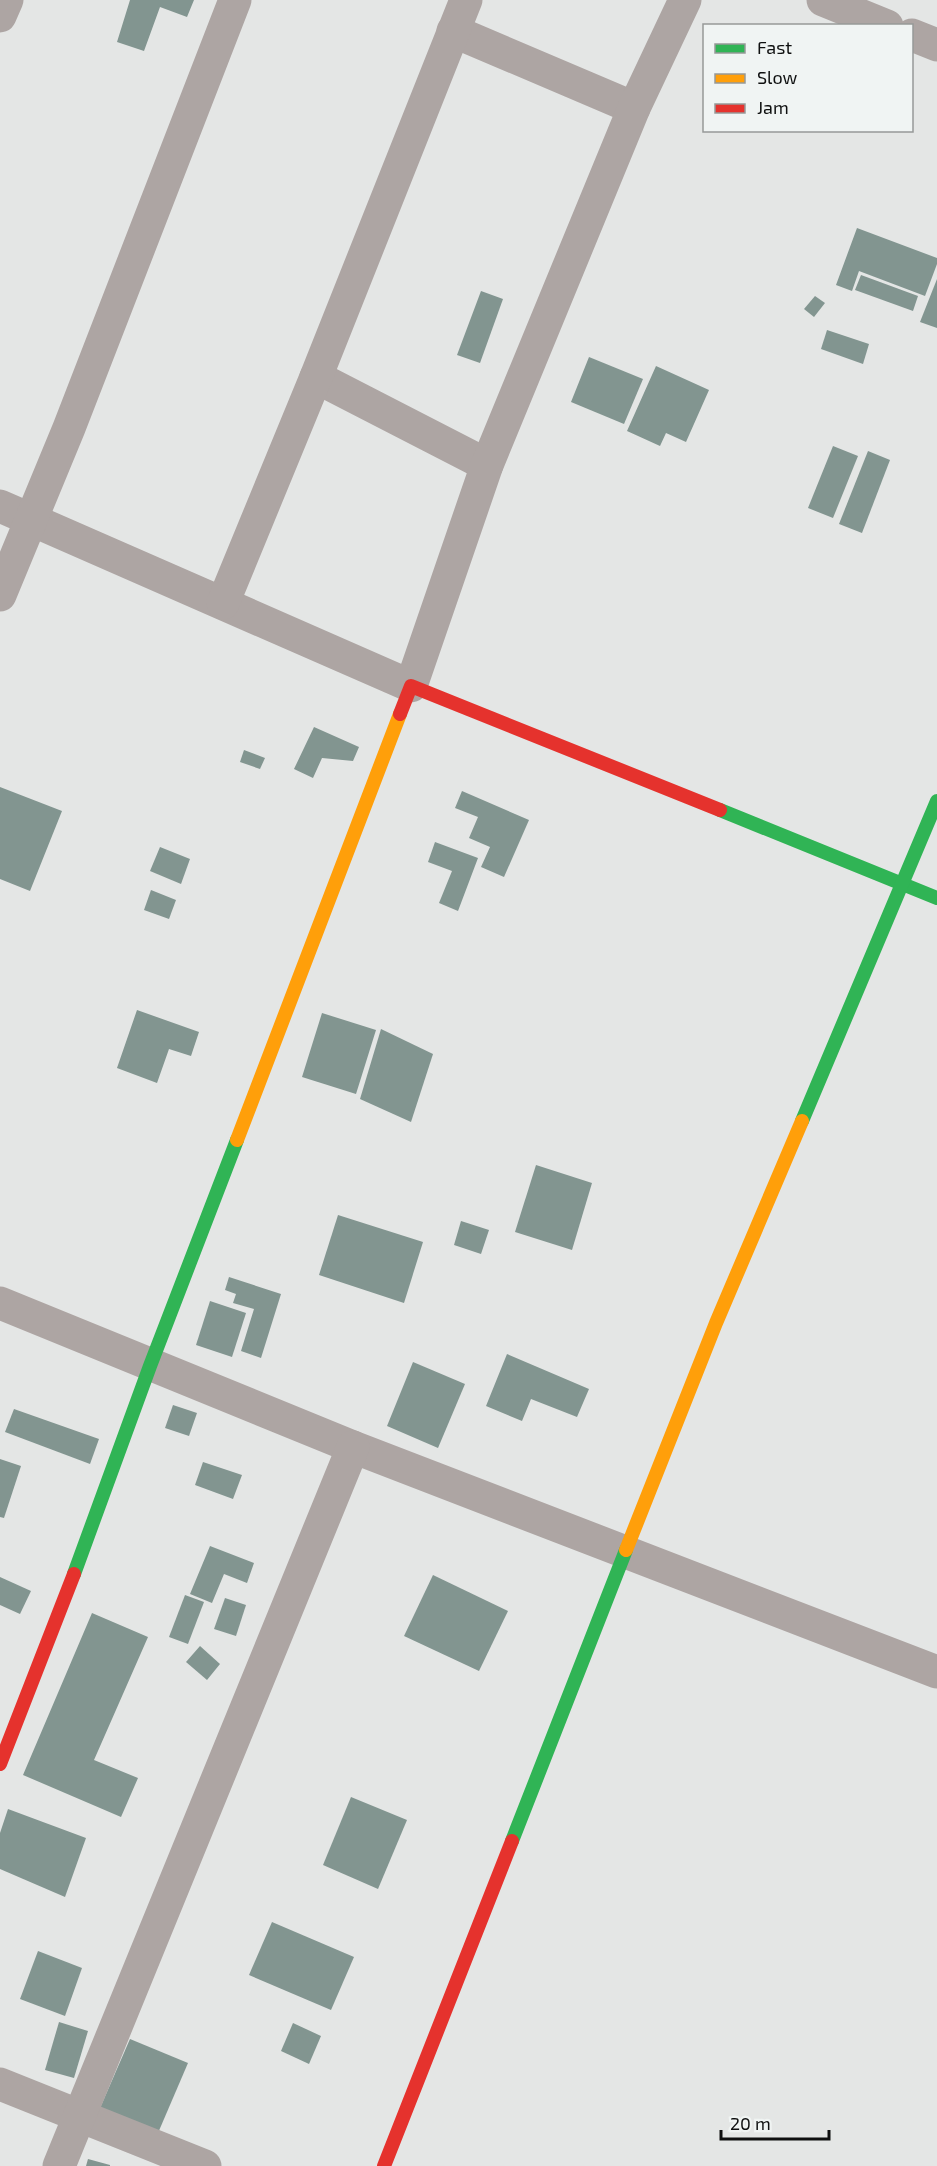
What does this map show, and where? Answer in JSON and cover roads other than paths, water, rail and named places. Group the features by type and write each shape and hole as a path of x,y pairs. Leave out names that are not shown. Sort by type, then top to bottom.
{"street":[{"path":"0,16 7,0"},
{"path":"0,595 69,428 236,0"},
{"path":"223,603 466,0"},
{"path":"0,1764 50,1639 150,1366 411,686 487,465 634,108 685,0"},
{"path":"823,0 882,24"},
{"path":"453,31 634,108"},
{"path":"913,35 937,45"},
{"path":"316,377 487,465"},
{"path":"0,506 411,686 937,898"},
{"path":"384,2166 716,1323 937,801"},
{"path":"0,1303 353,1447 937,1672"},
{"path":"59,2166 353,1447"},
{"path":"0,2084 205,2166"}]}
